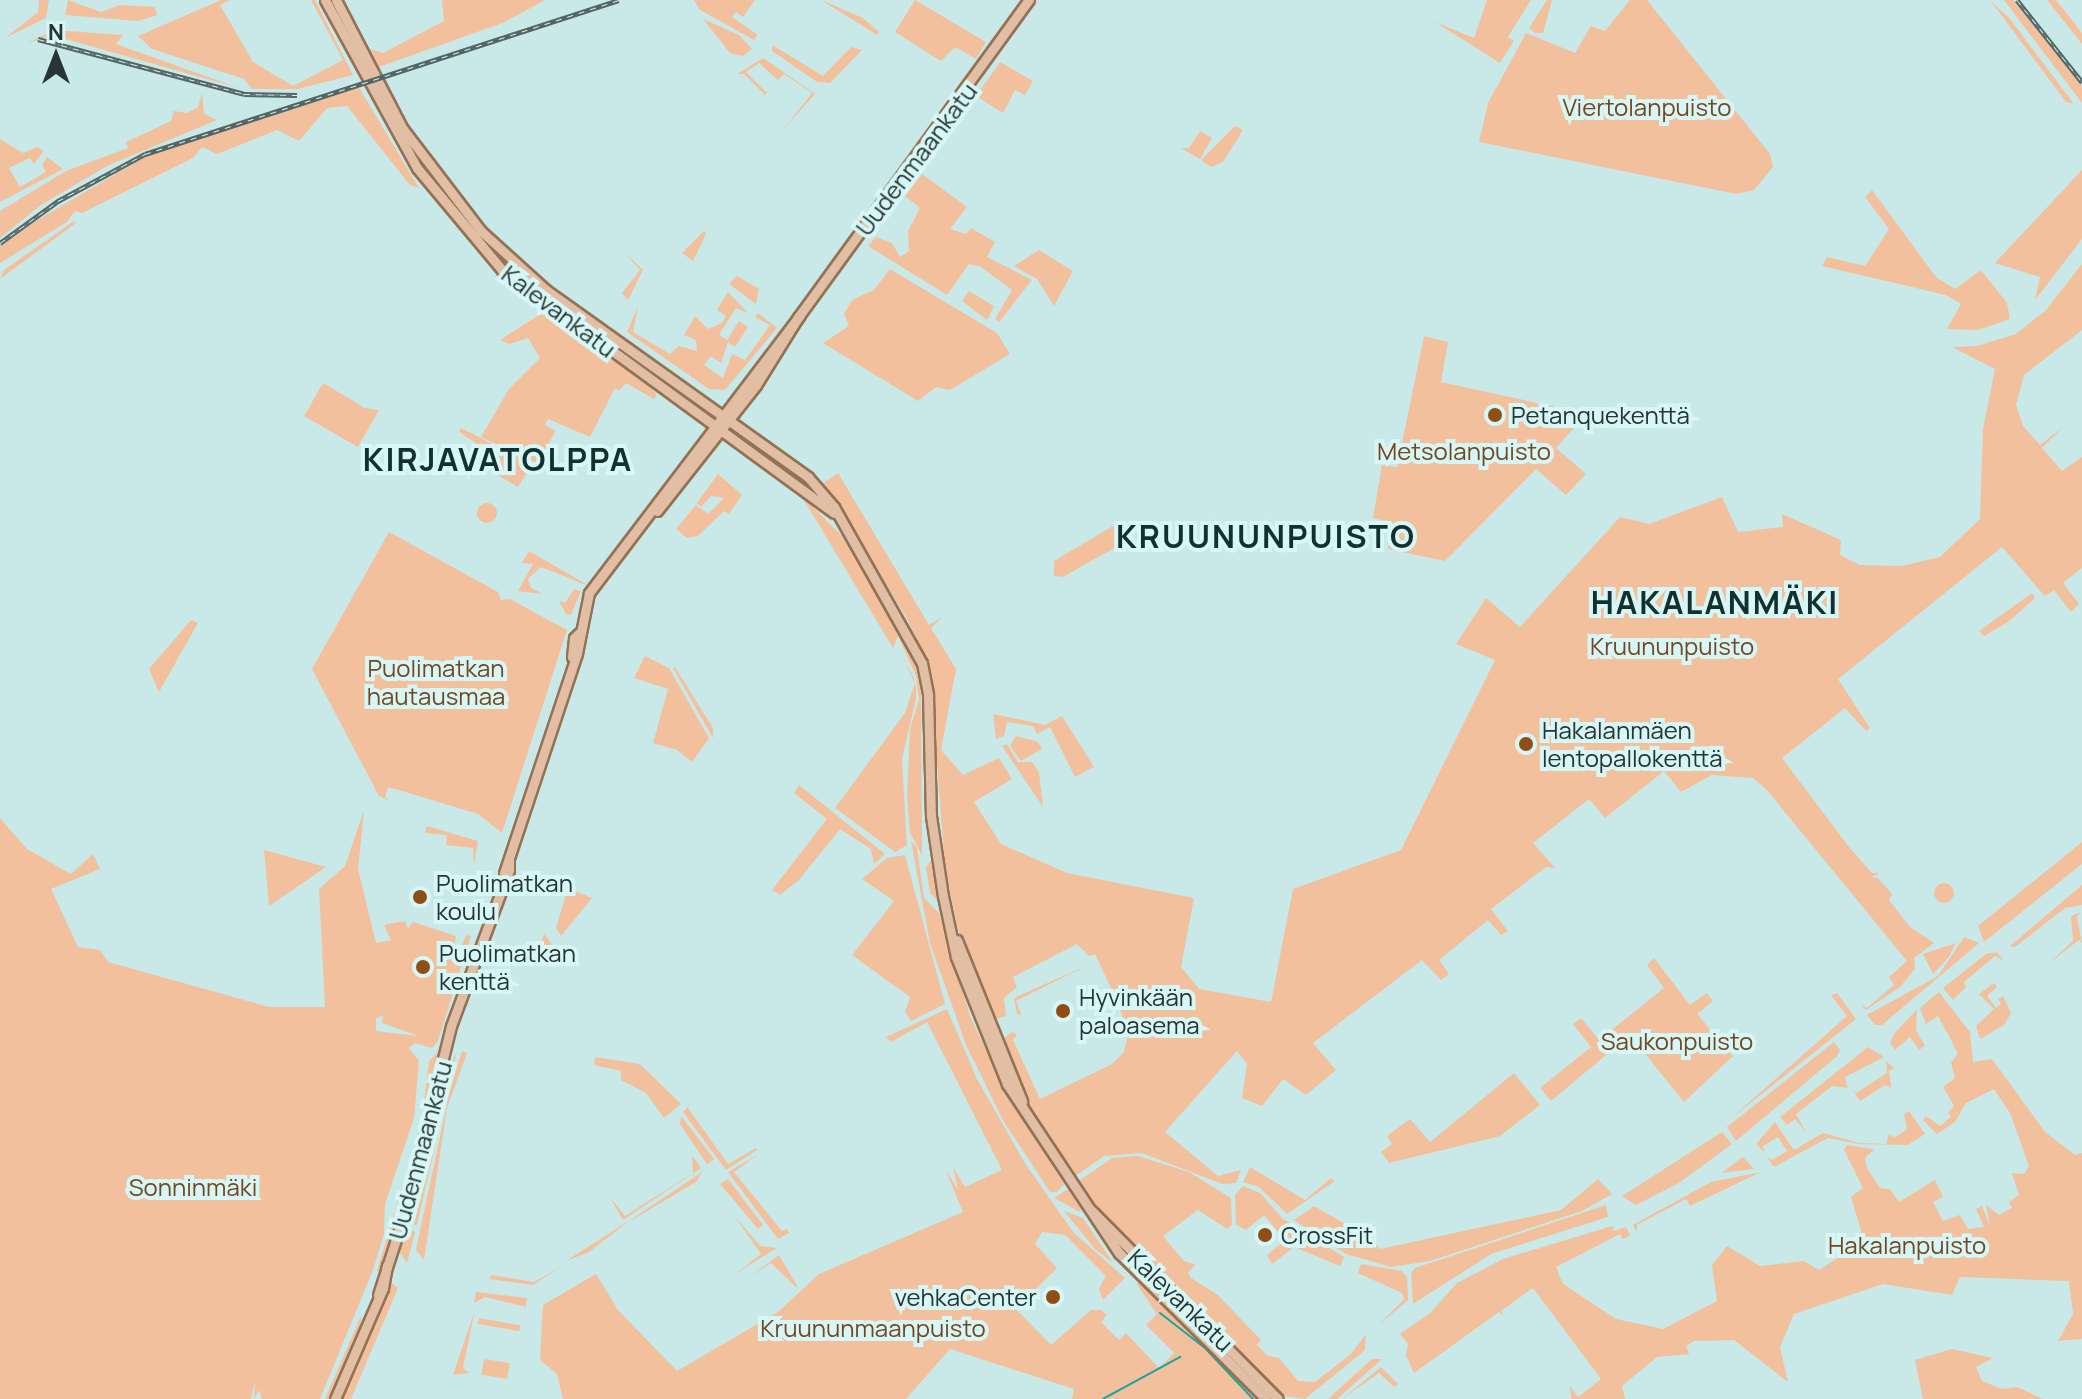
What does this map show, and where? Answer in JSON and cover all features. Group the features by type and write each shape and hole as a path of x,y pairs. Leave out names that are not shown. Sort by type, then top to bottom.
{"main road":[{"name":"Kalevankatu","path":"325,0 403,147 482,248 550,310 718,426 838,516"},
{"name":"Kalevankatu","path":"336,0 403,129 481,231 533,280 808,477 838,516 908,632 927,678 930,808 956,957 984,1035 1034,1131 1129,1265 1266,1399"},
{"name":"Uudenmaankatu","path":"335,1399 378,1295 452,1034 572,657 574,638 580,632 584,606 726,417 1029,0"},
{"name":"Kalevankatu","path":"1084,1203 1278,1399"}],"green space":[{"path":"39,0 49,0 46,18 5,38 38,12"},
{"path":"68,0 101,12 120,5 155,7 157,15 138,21 65,15"},
{"path":"221,0 230,0 220,5 253,62 293,86 343,60 311,0 315,0 353,75 298,89 252,89 244,79 152,49 138,36"},
{"path":"442,0 545,0 505,22 379,67 370,49 383,53 444,21"},
{"path":"694,0 755,0 743,17 736,12 732,17 758,35 754,40 700,10"},
{"path":"821,0 863,18 879,32 877,35"},
{"path":"915,0 986,42 976,59 955,47 941,61 895,32"},
{"path":"1487,0 1531,0 1508,37 1514,41 1500,63 1435,22 1474,38"},
{"path":"1547,0 1552,0 1543,33 1535,33 1529,28"},
{"name":"Viertolanpuisto","path":"1630,0 1647,0 1770,154 1773,167 1754,190 1736,194 1479,142 1488,103 1526,33 1575,53 1591,26 1605,31"},
{"path":"1990,0 2010,19 2074,104 2066,102"},
{"path":"2004,0 2013,0 2082,86 2082,103"},
{"path":"2047,0 2056,0 2082,33 2082,44"},
{"path":"703,19 739,35 752,49 743,56 730,53"},
{"path":"54,30 123,35 116,44 239,88 51,35 26,44"},
{"path":"777,41 774,46 823,76 851,47 862,50 830,83 817,82 772,51 772,47"},
{"path":"763,58 815,94 782,131 812,93 784,74 778,80 759,63 746,72 766,92 770,90 761,98 764,94 744,74 737,74"},
{"path":"1000,62 1033,81 1025,95 1015,90 1003,113 976,96"},
{"path":"358,86 419,188 410,185 347,106 327,108 299,141 277,130 217,154 202,147 193,158 82,213 75,211 67,222 0,263 0,246 19,231 146,156"},
{"path":"202,93 204,114 217,120 107,166 41,205 0,238 0,211 66,171 128,148 126,142 171,121 174,111 187,113 198,107"},
{"path":"1235,126 1243,130 1223,162 1211,167 1201,160"},
{"path":"1200,131 1212,138 1200,159 1181,148 1189,148"},
{"path":"0,139 23,153 37,147 44,151 34,164 30,158 9,168 20,187 46,172 42,165 47,157 63,169 0,202"},
{"path":"2082,170 2082,239 2035,300 2040,277 1995,263"},
{"path":"922,174 967,207 950,229 966,234 971,228 995,242 987,257 1032,280 999,322 995,319 1012,290 981,267 969,264 947,295 868,246 876,237 892,243 900,257 909,251 908,231 920,208 905,196"},
{"path":"1872,190 1936,277 1955,289 1981,270 2007,303 2010,319 1978,330 1947,329 1961,304 1946,295 1822,266 1827,257 1865,266 1889,229 1865,197"},
{"path":"74,221 76,223 0,279 4,270"},
{"path":"704,231 706,234 693,261 682,253"},
{"path":"1039,250 1073,271 1054,306 1037,279 1014,266"},
{"path":"624,252 643,270 628,300 622,293 640,270"},
{"name":"Kruununpuisto","path":"2082,264 2082,330 2024,375 2016,405 2023,426 2040,445 2063,427 2042,448 2062,471 2082,457 2082,568 2063,583 2079,604 2071,612 2054,590 2045,596 2002,547 1838,679 1870,728 1866,731 1845,708 1782,758 1849,847 1872,873 1880,873 1872,877 1878,878 1892,894 1889,900 1910,927 1934,943 1914,958 1915,969 1900,987 1866,1010 1860,1004 1867,1008 1894,985 1889,977 1907,961 1766,789 1753,778 1712,775 1681,792 1664,771 1605,818 1589,799 1533,843 1555,868 1546,867 1491,909 1508,931 1501,935 1488,920 1439,960 1449,974 1441,980 1422,960 1313,1043 1336,1070 1306,1095 1283,1079 1262,1106 1242,1098 1247,1064 1237,1051 1165,1132 1218,1176 1241,1170 1236,1183 1222,1184 1142,1153 1104,1156 1074,1177 1033,1115 1002,1040 1012,1032 1017,1034 1013,1040 1040,1099 1112,1064 1124,1052 1128,1035 1118,1003 1095,954 1089,956 1077,944 1013,977 1017,987 1004,998 1006,1016 993,1020 958,929 945,869 930,668 906,617 823,483 838,473 929,625 942,617 931,628 956,669 941,750 963,775 999,758 1012,779 974,802 1001,844 1067,873 1194,898 1181,967 1199,989 1271,1002 1293,889 1401,850 1495,660 1456,644 1486,598 1520,627 1620,517 1649,524 1722,497 1738,532 1783,527 1782,514 1841,540 1840,555 1860,565 1902,566 1940,557 1980,519 1983,429 1995,369 1952,347 1977,346 2016,334 2046,310"},
{"path":"890,269 997,333 1010,354 950,390 936,387 918,401 823,343 849,326 844,314 852,300 874,290"},
{"path":"737,276 759,289 756,304 729,284"},
{"path":"969,291 994,306 987,320 962,301"},
{"path":"728,292 748,313 736,308 719,335 727,340 739,321 748,327 735,347 728,342 721,363 711,356 704,365 723,378 732,354 745,360 770,325 755,317 758,313 777,328 725,390 709,389 627,332 638,306 633,332 670,354 679,346 697,351 696,340 684,335 695,316 708,329 722,323 726,316 717,310"},
{"path":"542,313 637,371 657,395 654,399 626,383 619,391 615,388 590,437 548,419 545,425 556,431 537,463 481,437 509,389 540,358 528,338 509,344 500,340"},
{"name":"Metsolanpuisto","path":"1424,336 1448,342 1441,382 1578,412 1576,426 1556,448 1586,474 1566,495 1536,469 1445,561 1388,549 1393,523 1373,518 1382,465 1397,467"},
{"path":"323,383 365,408 379,410 358,447 304,416"},
{"path":"461,428 532,464 518,487 477,463 485,449 459,432"},
{"path":"718,474 742,495 729,514 724,511 698,536 687,538 676,529 696,505 708,514 724,498 711,496 701,507 697,503"},
{"path":"801,495 842,536 915,658 921,694 922,855 910,833 907,796 910,729 919,700 916,676 898,636 893,648"},
{"path":"487,503 494,506 497,513 494,520 487,523 480,520 477,513 480,506"},
{"path":"1113,526 1123,543 1063,577 1054,576 1054,561"},
{"name":"Puolimatkan hautausmaa","path":"389,532 498,592 501,600 510,599 567,630 502,833 478,814 402,791 388,787 385,797 389,801 379,796 312,669"},
{"path":"529,551 586,585 541,567 528,579 531,588 543,594 518,591 533,564 522,563"},
{"path":"574,589 581,591 571,615 566,614 559,601 565,603"},
{"path":"2032,593 2035,598 2008,622 1984,636 1979,631"},
{"path":"191,620 198,623 159,692 149,669"},
{"path":"645,656 669,668 709,738 692,762 677,750 653,743 668,689 634,678"},
{"path":"673,668 713,728 713,738"},
{"path":"915,683 916,698 902,759 907,845 895,852 835,808 905,713"},
{"path":"993,714 1045,725 1062,716 1094,767 1075,777 1050,727 1037,734 1033,726 1007,722 1004,736 996,739"},
{"path":"1016,736 1038,742 1042,749 1021,761 1010,746"},
{"path":"1007,744 1018,762 1032,762 1039,772 1043,807 1002,746"},
{"path":"799,785 885,854 874,864 871,849 840,829 799,880 780,895 772,890 827,819 794,793"},
{"name":"Sonninmäki","path":"364,810 358,869 376,943 391,940 384,925 405,921 408,928 413,922 456,936 454,946 461,948 466,935 471,936 438,1041 432,1048 415,1043 409,1048 419,1061 414,1118 385,1204 384,1234 373,1270 320,1399 262,1399 259,1390 254,1399 255,1381 251,1399 0,1399 0,818 27,849 71,874 93,854 100,869 51,889 78,947 100,950 108,962 269,1007 325,1007 319,889 345,866","holes":["383,1015 382,1023 419,1036 376,1031 376,1019"]},
{"path":"427,826 478,841 474,866 473,848 446,845 447,835 425,833"},
{"path":"911,841 917,848 924,898 939,913 970,1016 1004,1089 1064,1184 1057,1192 1050,1192 1004,1122 966,1045 930,943"},
{"path":"2082,842 2082,864 1984,942 1978,926"},
{"path":"264,850 326,867 269,906"},
{"path":"905,855 945,1004 911,1021 905,1012 910,997 852,955 894,901 862,879 887,858"},
{"path":"931,861 938,901 930,893 926,867"},
{"path":"1944,883 1951,886 1954,893 1951,900 1944,903 1937,900 1934,893 1937,886"},
{"path":"2082,885 2082,905 2065,908 2015,947 2010,946"},
{"path":"568,888 592,898 561,936 556,928"},
{"path":"2081,912 2077,917 2082,943 2079,940 2049,963 2073,941 2071,916"},
{"path":"544,934 554,947 534,966"},
{"path":"1964,937 1979,943 1882,1025 1875,1025 1867,1015 1938,976"},
{"path":"1956,943 1948,958 1933,974 1923,954"},
{"path":"1997,952 2004,961 1995,956 1964,982 1966,987 1953,1000 1943,988 1986,954"},
{"name":"Saukonpuisto","path":"1654,958 1690,1005 1707,993 1713,1001 1697,1014 1733,1056 1684,1102 1630,1035 1551,1101 1540,1088 1591,1047 1573,1024 1581,1018 1599,1040 1664,988 1647,965"},
{"path":"1088,965 1016,1001 1022,1016 1017,1014 1014,998"},
{"path":"1994,983 1997,987 1987,996 1996,1008 2001,1004 1998,999 2003,996 2011,1013 2004,1025 1980,1039 1976,1026 1994,1009 1979,994"},
{"name":"Hakalanpuisto","path":"1939,992 1970,1032 1973,1062 1992,1059 2045,1132 2075,1155 2082,1153 2082,1339 2058,1341 2073,1314 2069,1281 1960,1277 1952,1295 1883,1284 1794,1314 1780,1347 1788,1382 1734,1340 1694,1341 1686,1346 1689,1354 1657,1357 1622,1386 1625,1399 1571,1399 1570,1386 1578,1397 1601,1379 1533,1288 1501,1311 1504,1316 1499,1312 1414,1373 1406,1356 1408,1344 1400,1334 1430,1313 1457,1283 1503,1259 1612,1226 1614,1231 1626,1227 1630,1236 1623,1239 1620,1234 1556,1267 1563,1284 1616,1319 1663,1329 1717,1301 1712,1265 1727,1246 1760,1266 1804,1261 1819,1270 1864,1241 1851,1197 1863,1188 1844,1150 1847,1145 1874,1149 1865,1158 1867,1168 1880,1188 1890,1189 1899,1202 1935,1180 1943,1197 1933,1202 1943,1221 1960,1215 1968,1229 1984,1227 1976,1209 1982,1206 1990,1226 1986,1205 1999,1215 2012,1208 2009,1202 2019,1195 2012,1173 2024,1174 2029,1166 2010,1113 1994,1089 1966,1103 1955,1122 1937,1134 1923,1120 1926,1116 1940,1126 1951,1117 1948,1112 1954,1106 1943,1087 1955,1078 1951,1063 1958,1053 1938,1016 1926,1024 1920,1008"},
{"path":"1837,993 1856,1019 1729,1120 1847,1016 1831,995"},
{"name":"Kruununmaanpuisto","path":"947,1009 977,1079 1026,1165 1074,1233 1125,1278 1103,1300 1099,1289 1106,1276 1065,1235 1042,1232 1035,1244 1057,1268 1016,1309 1051,1345 1091,1310 1101,1310 1107,1315 1101,1322 1119,1340 1126,1333 1159,1368 1174,1353 1146,1325 1157,1314 1136,1283 1141,1283 1260,1399 1072,1399 1074,1389 950,1349 906,1399 563,1399 557,1374 540,1360 543,1305 596,1274 618,1310 677,1371 778,1312 819,1274 963,1212 945,1169 958,1190 953,1167 965,1187 1002,1170 927,1022 891,1042 886,1037"},
{"path":"1917,1009 1916,1030 1925,1046 1919,1050 1910,1037 1895,1050 1890,1043 1894,1034"},
{"path":"1834,1042 1840,1050 1836,1057 1736,1141 1727,1127"},
{"path":"1868,1047 1884,1057 1845,1077 1848,1088 1832,1086 1796,1114 1807,1134 1795,1119 1787,1125 1780,1117"},
{"path":"442,1048 429,1097 423,1112 429,1061"},
{"path":"457,1051 417,1224 414,1226 414,1198 445,1078"},
{"path":"462,1051 467,1053 447,1108 424,1260 416,1250 449,1094"},
{"path":"595,1057 640,1064 681,1104 664,1118 646,1093 621,1080 621,1071 594,1065"},
{"path":"1886,1061 1894,1068 1889,1071 1891,1088 1885,1085 1860,1101 1852,1089 1856,1093 1887,1073"},
{"path":"1514,1073 1540,1105 1500,1136 1389,1163 1381,1152 1392,1144 1387,1136 1410,1119 1430,1142"},
{"path":"693,1101 688,1108 728,1164 757,1150 726,1170 683,1112"},
{"path":"1909,1111 1925,1134 1908,1145 1859,1144 1828,1138 1774,1167 1767,1157 1773,1160 1787,1151 1778,1137 1763,1146 1764,1152 1756,1144 1775,1122 1794,1150 1823,1133 1859,1143 1887,1144 1888,1135 1896,1137 1907,1129 1904,1114"},
{"path":"681,1116 714,1159 707,1164 680,1124"},
{"path":"1722,1132 1732,1144 1679,1183 1636,1205 1622,1196"},
{"path":"759,1154 734,1172 782,1231 787,1229 789,1233 778,1239 728,1172"},
{"path":"692,1155 701,1168 623,1220 609,1196 625,1216 693,1173"},
{"path":"1138,1156 1189,1172 1231,1198 1232,1225 1227,1229 1198,1210 1163,1236 1184,1261 1196,1265 1188,1272 1191,1278 1218,1295 1261,1340 1257,1345 1268,1356 1279,1358 1298,1381 1315,1382 1351,1354 1366,1334 1365,1350 1305,1399 1284,1396 1113,1227 1077,1182 1112,1158"},
{"path":"1741,1158 1754,1169 1722,1173"},
{"path":"1250,1167 1305,1200 1331,1178 1335,1181 1287,1214 1259,1187 1243,1182"},
{"path":"408,1168 404,1194 379,1272 377,1271"},
{"path":"702,1172 696,1182 632,1220 632,1219"},
{"path":"1761,1172 1690,1206 1686,1199 1637,1225 1637,1232 1633,1225 1711,1182"},
{"path":"728,1179 763,1225 758,1229 720,1184"},
{"path":"1598,1179 1612,1194 1582,1211 1430,1261 1391,1267 1346,1254 1294,1220 1314,1206 1372,1239 1380,1249 1561,1210"},
{"path":"1243,1186 1260,1193 1282,1218 1344,1257 1340,1266 1294,1247 1272,1264 1267,1255 1285,1240 1264,1215 1246,1230 1236,1225 1235,1195"},
{"path":"1068,1189 1081,1209 1080,1212 1054,1198"},
{"path":"1606,1205 1608,1217 1491,1254 1413,1304 1411,1273 1415,1268"},
{"path":"1064,1211 1083,1218 1113,1263 1095,1249"},
{"path":"733,1214 760,1246 777,1248 735,1274 761,1254"},
{"path":"627,1222 589,1252 566,1261"},
{"path":"409,1228 415,1232 407,1263 399,1251"},
{"path":"779,1255 798,1289 771,1263 749,1277"},
{"path":"1361,1264 1402,1271 1407,1277 1408,1300 1379,1325 1404,1299 1402,1293 1358,1273"},
{"path":"564,1265 533,1285 489,1279 492,1275 534,1282"},
{"path":"388,1280 398,1288 351,1399 340,1399"},
{"path":"476,1292 527,1298 526,1307 485,1297 474,1303"},
{"path":"475,1310 463,1368 469,1373 453,1375"},
{"path":"361,1316 360,1331 338,1384 330,1399 325,1399"},
{"path":"479,1318 520,1325 519,1331 478,1324"},
{"path":"1952,1349 1993,1358 1976,1367 1982,1381 2002,1389 2017,1387 2043,1399 1923,1399 1915,1360"},
{"path":"484,1359 510,1363 507,1379 481,1375"},
{"path":"1372,1359 1382,1359 1337,1399 1328,1399"},
{"path":"1381,1367 1398,1384 1394,1387 1379,1373 1342,1399"}],"waterway":[{"path":"1160,1313 1205,1348 1253,1399"},
{"path":"1103,1399 1180,1357"}],"railway":[{"path":"0,243 58,201 145,154 619,0"},
{"path":"2017,0 2082,82"},
{"path":"38,39 244,94 297,95"}],"place":[{"name":"Petanquekenttä","path":"1495,415"},
{"name":"Hakalanmäen lentopallokenttä","path":"1526,744"},
{"name":"Puolimatkan koulu","path":"420,897"},
{"name":"Puolimatkan kenttä","path":"423,967"},
{"name":"Hyvinkään paloasema","path":"1063,1011"},
{"name":"CrossFit","path":"1265,1235"},
{"name":"vehkaCenter","path":"1053,1297"}],"district":[{"name":"KIRJAVATOLPPA","path":"498,459"},
{"name":"KRUUNUNPUISTO","path":"1266,536"},
{"name":"HAKALANMÄKI","path":"1715,602"}]}
